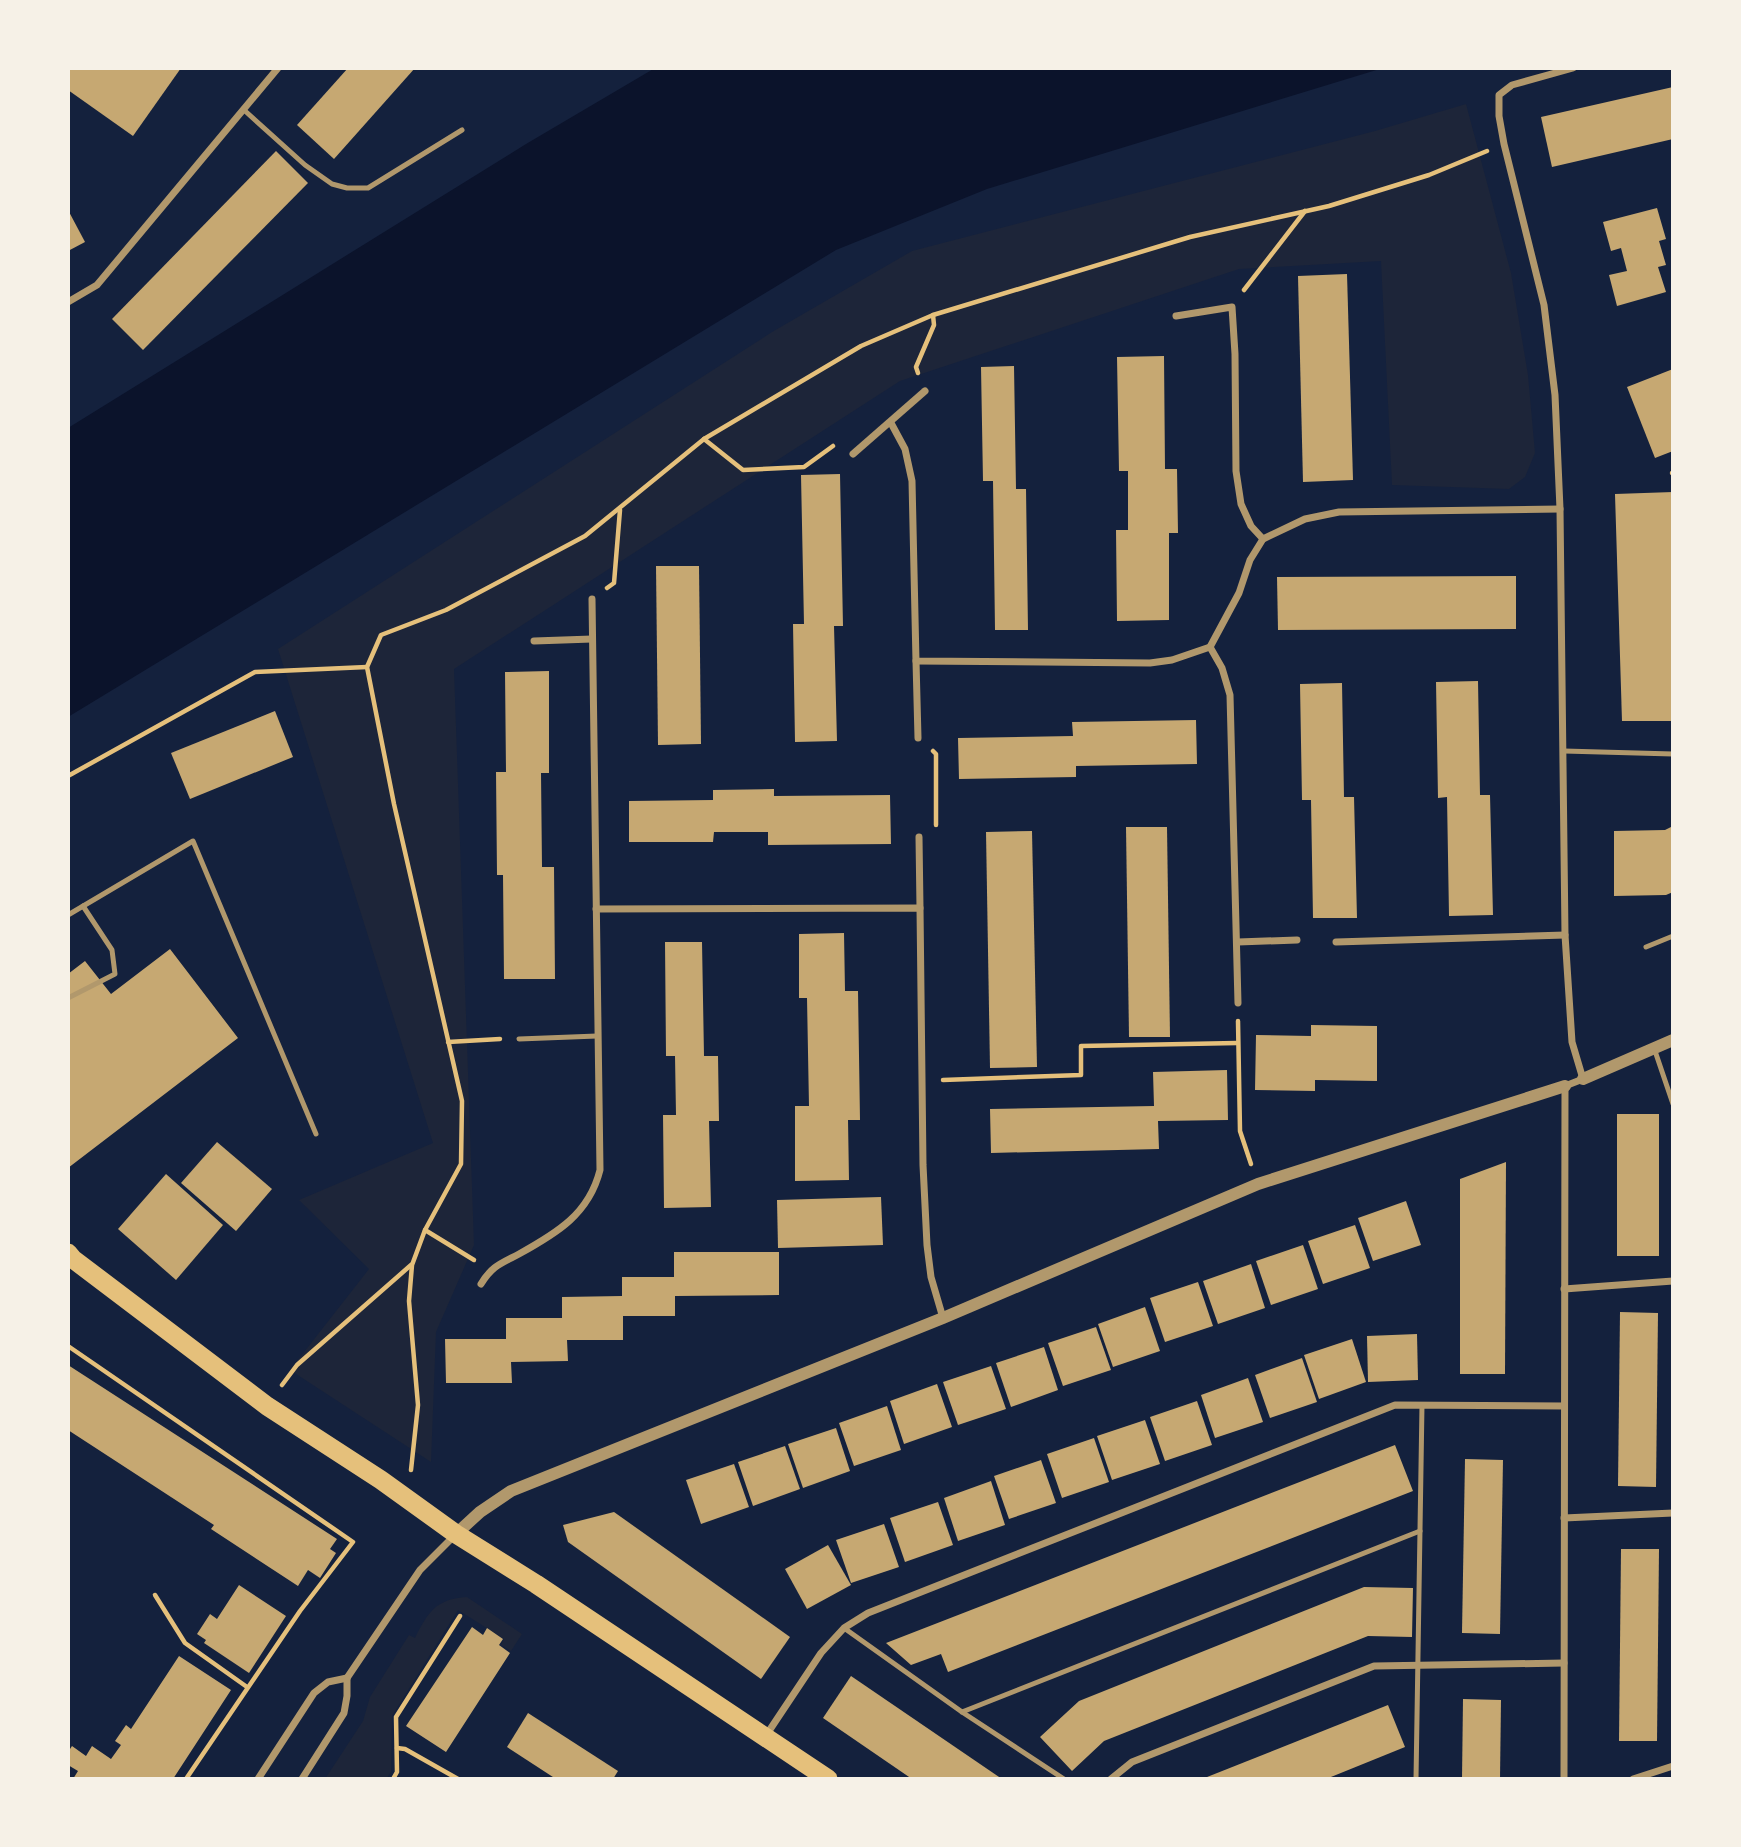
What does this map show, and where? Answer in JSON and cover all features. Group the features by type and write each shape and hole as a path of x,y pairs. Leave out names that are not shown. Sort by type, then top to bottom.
{"highway":[{"path":"68,1253 267,1406 828,1779"}],"street":[{"path":"68,302 97,285 278,68"},
{"path":"1573,68 1511,85 1499,95 1499,117 1544,305 1555,395 1560,509 1564,935 1572,1042 1583,1079"},
{"path":"1176,316 1231,307 1235,354 1236,471 1241,504 1251,526 1262,540"},
{"path":"853,454 925,391"},
{"path":"891,423 905,449 912,481 918,738"},
{"path":"916,661 1150,663 1172,660 1210,647 1239,593 1250,559 1262,540 1305,519 1339,512 1560,509"},
{"path":"481,1284 489,1270 553,1235 584,1205 595,1190 600,1170 592,599"},
{"path":"534,640 592,639"},
{"path":"1210,647 1222,668 1230,695 1238,1003"},
{"path":"919,837 927,1245 931,1277 943,1318"},
{"path":"596,909 920,908"},
{"path":"1336,942 1564,935"},
{"path":"1238,942 1297,940"},
{"path":"302,1779 344,1713 347,1678 420,1570 480,1512 511,1491 943,1318 1258,1184 1565,1086 1673,1040"},
{"path":"1564,1779 1565,1086"},
{"path":"1564,1289 1673,1281"},
{"path":"765,1737 821,1653 844,1629 868,1613 1395,1405 1564,1406"},
{"path":"1564,1518 1673,1513"},
{"path":"1111,1779 1132,1762 1374,1666 1564,1662"},
{"path":"258,1779 314,1693 328,1682 347,1678"},
{"path":"1633,1779 1673,1766"}],"lane":[{"path":"244,110 305,165 332,184 347,188 368,187 462,130"},
{"path":"1564,751 1673,754"},
{"path":"68,915 193,841 316,1134"},
{"path":"68,998 115,974 112,950 83,906"},
{"path":"1646,947 1673,936"},
{"path":"519,1038 597,1036"},
{"path":"1654,1048 1673,1104"},
{"path":"1416,1779 1422,1405"},
{"path":"962,1712 1420,1531"},
{"path":"844,1629 962,1712 1064,1779"}],"path":[{"path":"408,1498 418,1405 410,1301 412,1265 425,1230 461,1164 462,1101 394,804 367,667 380,635 446,610 585,536 704,439 861,346 933,315 1190,237 1329,206 1429,175 1504,144"},
{"path":"1231,307 1306,210"},
{"path":"925,391 916,367 933,325 933,315"},
{"path":"704,439 743,470 804,467 835,445"},
{"path":"592,599 614,583 620,509"},
{"path":"68,776 255,672 367,667"},
{"path":"918,738 936,754 936,826 919,837"},
{"path":"1238,1003 1240,1131 1258,1184"},
{"path":"448,1042 519,1038"},
{"path":"922,1081 1080,1075 1081,1046 1237,1043"},
{"path":"425,1230 489,1270"},
{"path":"267,1406 297,1365 412,1265"},
{"path":"68,1346 353,1542 300,1611 186,1779"},
{"path":"155,1595 185,1643 247,1687"},
{"path":"393,1779 397,1772 396,1717 460,1616"},
{"path":"397,1748 405,1749 458,1779"}],"shaded area":[{"path":"655,68 1383,68 987,189 836,250 68,717 68,428 526,144"},
{"path":"1466,104 1511,273 1528,375 1535,453 1525,477 1509,489 1392,485 1381,261 1239,269 900,381 454,669 474,1245 436,1332 431,1462 290,1370 369,1269 299,1200 433,1143 278,649 772,332 912,251 1375,131"},
{"path":"467,1597 522,1634 511,1651 501,1645 504,1639 458,1610 392,1716 391,1772 386,1779 325,1779 363,1721 370,1697 409,1635 415,1638 429,1614 440,1604"}],"building":[{"path":"68,68 181,68 133,136 68,90"},
{"path":"348,68 415,68 334,159 297,125"},
{"path":"1673,87 1673,139 1552,167 1541,117"},
{"path":"276,151 308,183 143,350 112,319"},
{"path":"1657,208 1666,239 1659,241 1666,265 1658,267 1666,292 1617,306 1609,275 1627,271 1621,248 1611,251 1603,222"},
{"path":"68,210 85,242 68,251"},
{"path":"1347,274 1353,480 1303,482 1298,276"},
{"path":"1164,356 1165,469 1177,469 1178,533 1169,533 1169,620 1117,621 1116,530 1128,530 1128,471 1119,471 1117,357"},
{"path":"1014,366 1016,489 1026,489 1028,630 995,630 993,481 983,481 981,367"},
{"path":"1673,369 1673,451 1655,458 1627,387"},
{"path":"840,474 843,626 834,626 837,741 795,742 793,624 804,624 801,475"},
{"path":"1673,492 1673,721 1622,721 1615,494"},
{"path":"656,566 699,566 701,744 658,745"},
{"path":"1516,576 1516,629 1278,630 1277,577"},
{"path":"549,671 549,773 541,773 542,867 554,867 555,979 504,979 503,875 497,875 496,772 506,772 505,672"},
{"path":"1478,681 1480,795 1490,795 1493,915 1449,916 1447,797 1438,798 1436,682"},
{"path":"1342,683 1344,797 1354,797 1357,918 1313,918 1311,800 1302,800 1300,684"},
{"path":"275,711 293,757 190,799 171,753"},
{"path":"1196,720 1197,764 1076,766 1076,777 959,779 958,738 1073,736 1072,722"},
{"path":"774,789 774,796 890,795 891,844 768,845 768,832 714,832 713,842 629,842 629,801 713,800 713,790"},
{"path":"1673,826 1673,892 1666,895 1614,896 1614,831 1665,830"},
{"path":"1126,827 1167,827 1170,1037 1129,1037"},
{"path":"1032,831 1037,1067 990,1068 986,832"},
{"path":"844,933 845,991 858,991 860,1120 848,1120 849,1180 795,1181 795,1106 809,1106 807,998 799,998 799,934"},
{"path":"665,942 702,942 704,1056 718,1056 719,1121 709,1121 711,1207 664,1208 663,1115 676,1115 675,1056 666,1056"},
{"path":"170,949 238,1038 68,1168 68,974 85,961 111,994"},
{"path":"1311,1025 1377,1026 1377,1081 1315,1080 1315,1091 1255,1090 1256,1035 1311,1036"},
{"path":"1227,1070 1228,1120 1158,1121 1159,1149 991,1153 990,1109 1154,1106 1153,1072"},
{"path":"1617,1114 1659,1114 1659,1256 1617,1256"},
{"path":"217,1142 272,1189 236,1231 181,1183"},
{"path":"1506,1162 1505,1374 1460,1374 1460,1179"},
{"path":"166,1174 223,1225 176,1280 118,1229"},
{"path":"881,1197 883,1245 778,1248 777,1200"},
{"path":"1406,1201 1421,1245 1373,1261 1358,1218"},
{"path":"1355,1225 1370,1268 1323,1284 1308,1241"},
{"path":"1303,1245 1318,1289 1271,1305 1256,1261"},
{"path":"674,1252 779,1252 779,1295 675,1296 675,1316 623,1316 623,1340 567,1340 568,1361 511,1362 512,1383 446,1383 445,1339 506,1339 506,1318 562,1318 562,1297 622,1296 622,1277 674,1277"},
{"path":"1251,1264 1265,1308 1218,1324 1203,1281"},
{"path":"1198,1282 1213,1326 1165,1342 1150,1298"},
{"path":"1145,1307 1160,1351 1113,1367 1098,1324"},
{"path":"1620,1312 1658,1313 1656,1487 1618,1486"},
{"path":"1096,1327 1111,1370 1063,1386 1048,1343"},
{"path":"1417,1334 1418,1380 1368,1382 1367,1336"},
{"path":"1352,1339 1366,1382 1319,1399 1304,1355"},
{"path":"1044,1347 1058,1390 1011,1407 996,1363"},
{"path":"1302,1358 1317,1402 1270,1418 1255,1375"},
{"path":"68,1365 337,1539 330,1549 336,1553 320,1578 308,1570 298,1586 211,1529 214,1525 68,1430"},
{"path":"991,1366 1006,1409 958,1425 943,1382"},
{"path":"1248,1378 1263,1422 1215,1438 1201,1395"},
{"path":"937,1384 952,1427 904,1444 890,1401"},
{"path":"1197,1401 1212,1445 1165,1461 1150,1417"},
{"path":"887,1406 901,1450 854,1466 839,1423"},
{"path":"1145,1420 1160,1464 1112,1480 1097,1436"},
{"path":"836,1428 850,1471 803,1488 788,1444"},
{"path":"1094,1438 1109,1482 1062,1498 1047,1454"},
{"path":"1395,1445 1413,1491 948,1672 941,1654 911,1665 886,1643"},
{"path":"785,1446 800,1489 753,1506 738,1462"},
{"path":"1465,1459 1503,1460 1500,1634 1462,1633"},
{"path":"1041,1460 1056,1503 1009,1519 994,1476"},
{"path":"734,1464 749,1507 701,1524 686,1480"},
{"path":"991,1481 1005,1525 958,1541 944,1498"},
{"path":"938,1502 953,1545 905,1562 890,1518"},
{"path":"614,1512 790,1637 761,1679 568,1542 563,1525"},
{"path":"884,1524 899,1567 851,1583 836,1540"},
{"path":"828,1545 851,1585 807,1609 785,1569"},
{"path":"1621,1549 1659,1549 1657,1741 1619,1741"},
{"path":"239,1585 286,1616 249,1673 204,1643 206,1640 197,1634 210,1614 217,1619"},
{"path":"1364,1587 1413,1588 1412,1637 1368,1636 1104,1741 1072,1771 1040,1737 1079,1701"},
{"path":"472,1627 483,1635 487,1628 503,1639 499,1645 510,1653 446,1752 406,1726"},
{"path":"179,1656 231,1690 173,1779 73,1779 78,1771 68,1765 68,1752 72,1746 86,1756 92,1746 111,1759 121,1745 115,1741 126,1725 131,1729"},
{"path":"851,1676 1002,1779 912,1779 823,1718"},
{"path":"1463,1699 1501,1700 1500,1779 1462,1779"},
{"path":"1388,1705 1405,1747 1326,1779 1202,1779"},
{"path":"528,1713 618,1771 613,1779 556,1779 507,1747"}]}
